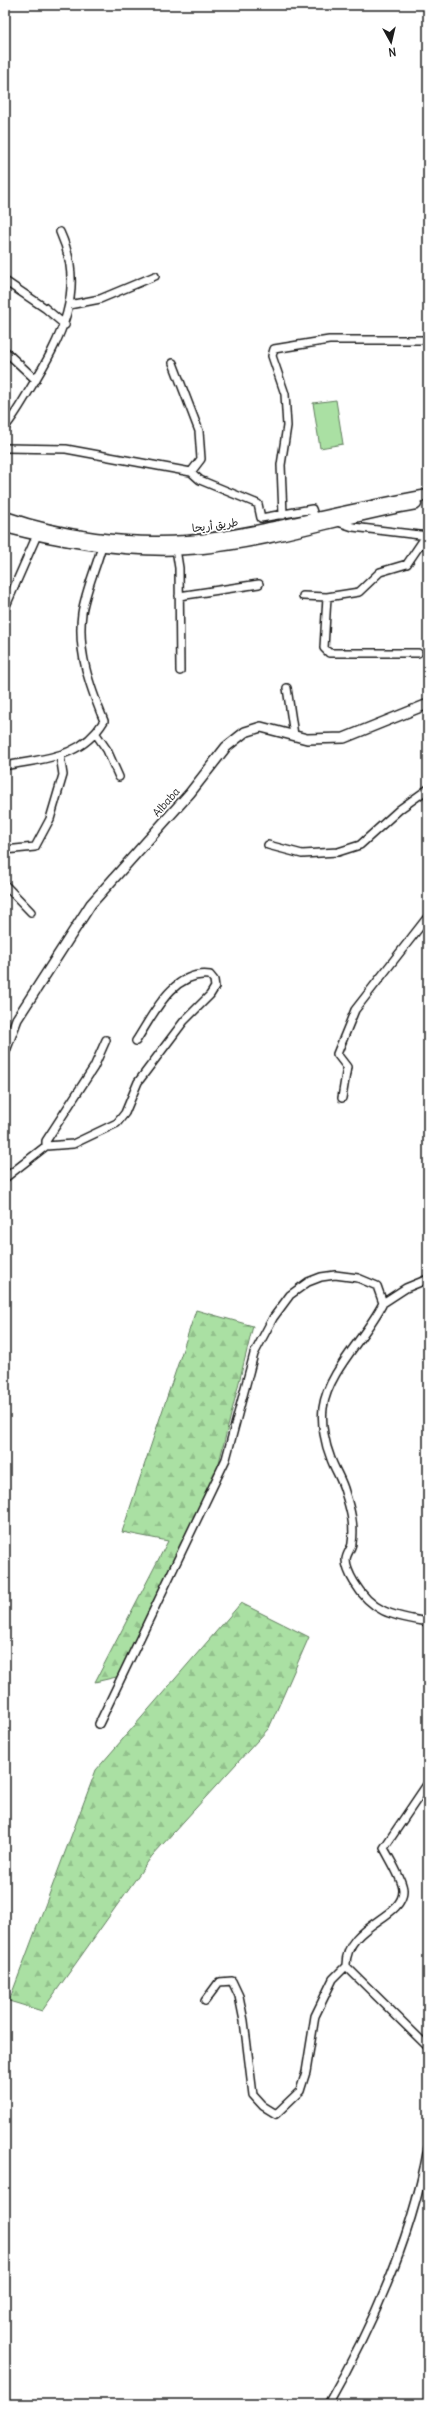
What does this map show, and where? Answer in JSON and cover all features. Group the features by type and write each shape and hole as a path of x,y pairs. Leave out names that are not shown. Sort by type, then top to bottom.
{"main road":[{"name":"طريق أريحا","path":"5,517 102,542 145,550 204,548 259,538 428,495"},
{"name":"طريق أريحا","path":"5,527 37,535 102,542 188,541 231,535 315,518 338,518 428,502"}],"street":[{"path":"5,427 18,411 65,325 71,275 68,248 60,232"},
{"path":"68,306 100,299 155,276"},
{"path":"5,281 45,308 65,325"},
{"path":"283,514 281,465 287,426 285,394 272,356 274,349 329,340 428,340"},
{"path":"5,351 36,380"},
{"path":"174,363 199,431 201,459 191,472"},
{"path":"5,448 66,449 191,472 200,480 258,504 261,518 312,509 315,518"},
{"path":"303,596 327,597 359,592 380,572 407,564 427,536 353,526 338,518"},
{"path":"5,608 37,535"},
{"path":"5,766 47,760 78,748 96,734 104,721 92,693 80,645 82,613 102,542"},
{"path":"176,549 179,596 180,671"},
{"path":"179,596 259,584"},
{"path":"327,597 324,648 329,653 418,653"},
{"path":"287,688 294,735"},
{"name":"Albaba","path":"5,1051 17,1019 91,904 190,793 226,747 245,732 261,727 307,739 344,738 428,704"},
{"path":"96,734 107,750 119,777"},
{"path":"5,850 35,847 50,819 63,775 60,755"},
{"path":"268,845 302,854 338,852 360,845 400,809 428,789"},
{"path":"5,885 31,912"},
{"path":"342,1098 347,1066 337,1054 355,1010 426,919 428,920"},
{"path":"5,1178 46,1146 73,1144 116,1123 125,1113 138,1082 184,1021 200,1008 210,995 215,987 214,980 210,974 200,973 186,980 164,998 136,1041"},
{"path":"46,1146 46,1141 94,1067 106,1040"},
{"path":"99,1724 226,1459 254,1354 273,1318 290,1295 308,1282 335,1275 358,1278 377,1286 383,1303"},
{"path":"428,1279 406,1288 383,1303 375,1318 346,1360 328,1390 323,1408 323,1425 331,1459 343,1484 352,1518 352,1543 346,1560 350,1576 362,1595 376,1608 391,1615 428,1622"},
{"path":"205,2001 219,1982 232,1981 239,1996 244,2021 253,2095 263,2106 276,2114 300,2091 306,2072 315,2016 333,1979 346,1966 346,1955 355,1940 374,1922 392,1912 401,1901 403,1890 384,1848 428,1783"},
{"path":"346,1966 428,2047"},
{"path":"328,2404 358,2352 398,2256 424,2173 428,2148"}],"green space":[{"path":"336,400 343,444 320,448 313,403"},
{"path":"196,1310 253,1326 210,1499 125,1675 95,1682 168,1541 122,1532"},
{"path":"241,1603 309,1637 269,1728 152,1856 42,2011 9,2001 96,1770"}]}
